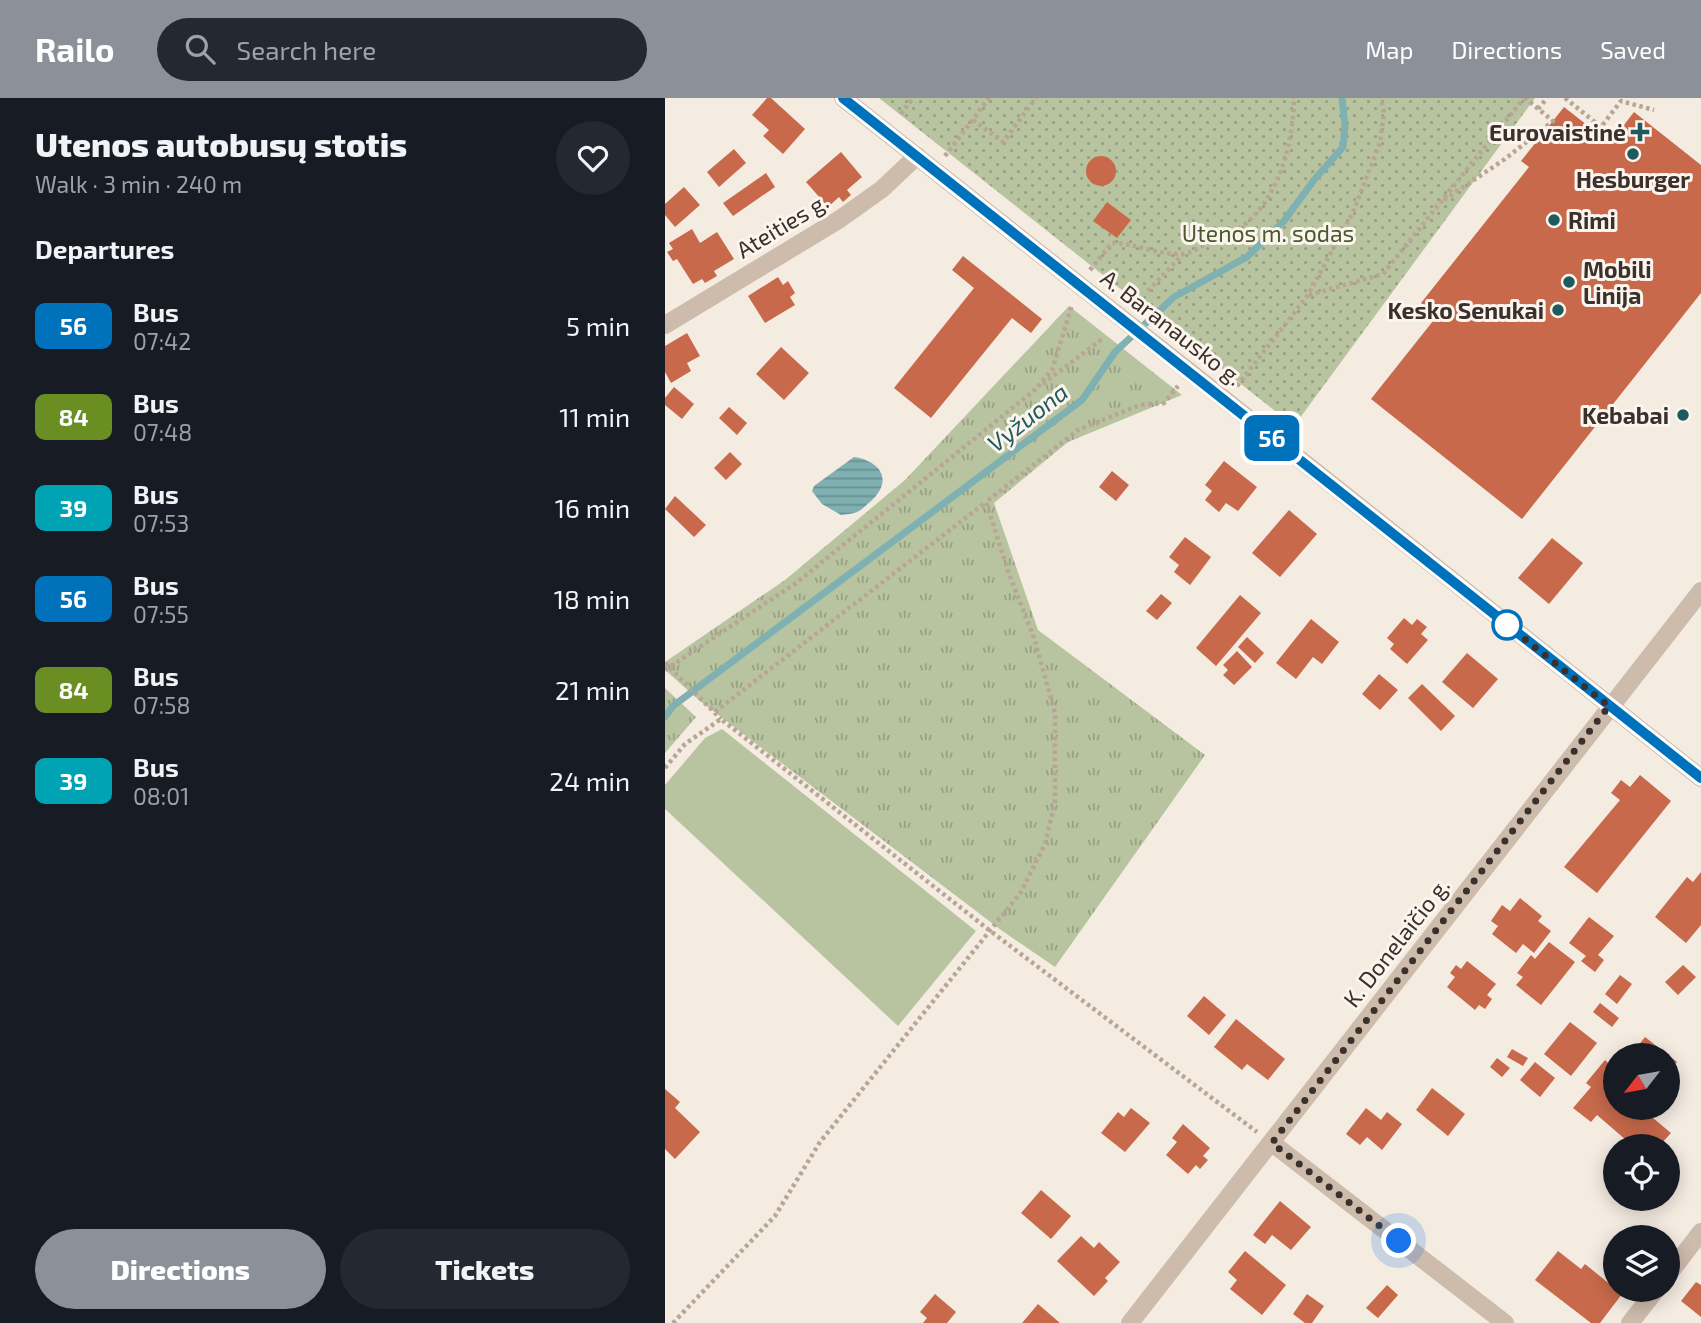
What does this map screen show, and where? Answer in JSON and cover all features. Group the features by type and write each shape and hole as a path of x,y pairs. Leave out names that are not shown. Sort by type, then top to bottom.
{"street":[{"name":"A. Baranausko g.","path":"843,98 1701,778"},
{"name":"Ateities g.","path":"665,325 840,219 882,189 917,156"},
{"name":"K. Donelaičio g.","path":"1130,1323 1701,591"},
{"path":"1272,1143 1506,1323"},
{"path":"1680,1259 1701,1232"},
{"path":"1630,1323 1647,1302"}],"path":[{"path":"901,114 913,98"},
{"path":"948,152 989,98"},
{"path":"1148,291 1183,254 1235,231 1264,205 1273,190 1286,152 1294,98"},
{"path":"1225,401 1308,295 1353,212 1380,143 1384,113 1381,98"},
{"path":"1308,295 1383,274 1440,203 1525,98 1553,121 1505,159 1440,203"},
{"path":"1538,109 1547,98"},
{"path":"1565,98 1601,127 1621,101 1654,110"},
{"path":"972,120 1003,142 1034,99"},
{"path":"1103,254 1112,243 1118,242 1147,251 1183,254"},
{"path":"1037,389 1052,370 1085,289"},
{"path":"668,669 796,583 1103,338"},
{"path":"715,712 1078,430 1140,405 1164,402 1175,390"},
{"path":"673,1323 775,1216 820,1142 1021,892 1045,844 1055,802 1055,713 1035,641 1009,574 986,502"},
{"path":"665,663 668,669 680,677 721,719 989,930 1272,1143"},
{"path":"665,768 685,744 721,719"}],"green space":[{"name":"Utenos m. sodas","path":"879,98 1535,98 1294,426"},
{"path":"1069,306 1182,395 1068,442 994,503 1038,630 1205,755 1055,967 1001,930 700,701 665,670 665,662 785,580 905,480"},
{"path":"665,688 696,717 665,753"},
{"path":"722,729 976,931 898,1026 665,809 665,785 705,738"}],"water":[{"path":"854,457 877,467 883,480 877,494 861,510 841,515 822,504 812,491 814,486"}],"building":[{"path":"767,98 771,98 805,129 783,154 763,136 769,130 752,115"},
{"name":"Kesko Senukai","path":"1564,107 1610,143 1634,112 1701,165 1701,293 1522,519 1371,399 1437,316 1421,303 1529,167 1521,161"},
{"path":"734,149 746,163 719,187 707,172"},
{"path":"841,152 862,177 847,190 851,195 843,202 839,197 828,207 806,182"},
{"path":"1101,156 1111,161 1116,171 1111,181 1101,186 1091,181 1086,171 1091,161"},
{"path":"766,173 775,187 733,216 723,203"},
{"path":"684,187 700,205 675,227 665,215 665,204"},
{"path":"1107,202 1131,220 1117,238 1093,221"},
{"path":"692,229 700,243 717,232 734,259 714,271 717,276 705,283 702,279 693,284 677,259 673,261 667,252 673,249 669,243"},
{"path":"963,256 1042,319 1031,333 1012,318 931,418 894,388 974,288 952,270"},
{"path":"778,277 783,285 788,281 795,293 790,297 795,305 765,323 748,296"},
{"path":"687,333 700,356 687,363 691,371 671,383 665,372 665,346"},
{"path":"781,347 809,373 784,400 756,374"},
{"path":"674,387 694,404 682,419 665,405 665,398"},
{"path":"729,407 747,423 737,435 719,418"},
{"path":"730,452 742,464 726,480 714,468"},
{"path":"1224,461 1257,487 1238,511 1226,503 1219,512 1205,500 1212,491 1205,485"},
{"path":"1112,471 1129,485 1116,501 1099,487"},
{"path":"675,496 706,525 694,537 665,509"},
{"path":"1289,510 1317,534 1280,577 1252,553"},
{"path":"1185,537 1211,557 1190,585 1174,572 1179,565 1169,557"},
{"path":"1552,538 1583,563 1549,604 1518,578"},
{"path":"1161,594 1172,603 1157,620 1146,611"},
{"path":"1240,595 1261,613 1216,666 1196,648"},
{"path":"1404,618 1412,625 1417,619 1427,627 1421,634 1428,640 1407,664 1390,649 1394,644 1387,638"},
{"path":"1311,619 1339,642 1322,664 1313,657 1296,679 1276,663"},
{"path":"1247,637 1264,653 1255,663 1238,647"},
{"path":"1237,651 1252,667 1234,685 1223,675 1228,670 1223,665"},
{"path":"1467,653 1498,679 1473,708 1442,682"},
{"path":"1379,674 1398,690 1380,710 1362,694"},
{"path":"1422,684 1455,716 1441,731 1408,698"},
{"path":"1640,775 1671,801 1597,893 1564,867 1620,800 1611,793 1621,780 1630,787"},
{"path":"1701,872 1701,925 1686,943 1655,917 1687,877 1693,882"},
{"path":"1520,898 1542,916 1538,921 1551,931 1534,953 1523,944 1516,953 1492,934 1498,926 1491,921 1502,905 1510,911"},
{"path":"1589,917 1614,936 1598,955 1604,960 1595,972 1581,961 1586,956 1569,943"},
{"path":"1549,942 1575,962 1541,1005 1516,985 1523,977 1517,973 1531,955 1535,959"},
{"path":"1467,961 1496,984 1487,995 1492,999 1485,1009 1479,1005 1475,1010 1447,987 1455,977 1450,973 1456,965 1461,969"},
{"path":"1683,965 1696,977 1678,995 1665,982"},
{"path":"1620,975 1632,984 1617,1004 1605,994"},
{"path":"1204,996 1226,1015 1209,1035 1187,1016"},
{"path":"1600,1003 1619,1018 1612,1027 1593,1012"},
{"path":"1236,1019 1285,1059 1268,1080 1247,1064 1242,1070 1214,1047"},
{"path":"1570,1022 1597,1043 1571,1076 1544,1054"},
{"path":"1645,1037 1653,1043 1640,1043"},
{"path":"1512,1049 1528,1058 1523,1066 1507,1057"},
{"path":"1497,1058 1510,1068 1502,1077 1490,1067"},
{"path":"1535,1062 1555,1078 1540,1097 1520,1080"},
{"path":"1603,1062 1603,1120 1655,1120 1671,1133 1619,1134 1597,1115 1591,1122 1573,1108 1591,1087 1586,1083"},
{"path":"1432,1088 1465,1114 1448,1136 1416,1110"},
{"path":"665,1089 680,1102 675,1108 700,1132 675,1159 665,1149"},
{"path":"1131,1108 1150,1123 1125,1152 1101,1133 1118,1112 1124,1117"},
{"path":"1366,1108 1381,1120 1387,1112 1402,1124 1382,1150 1367,1137 1360,1145 1346,1134"},
{"path":"1183,1124 1210,1148 1203,1156 1208,1160 1200,1169 1196,1165 1188,1174 1166,1155 1177,1142 1172,1138"},
{"path":"1041,1190 1071,1216 1051,1239 1021,1213"},
{"path":"1280,1201 1311,1227 1291,1250 1272,1235 1265,1244 1253,1235"},
{"path":"1081,1236 1094,1248 1099,1242 1120,1262 1105,1278 1108,1281 1094,1296 1057,1261"},
{"path":"1245,1251 1286,1285 1262,1315 1230,1289 1237,1280 1228,1272"},
{"path":"1558,1251 1581,1269 1585,1264 1603,1279 1603,1302 1616,1302 1600,1323 1591,1323 1535,1280"},
{"path":"1696,1282 1701,1285 1701,1317 1681,1301"},
{"path":"1387,1285 1398,1295 1378,1318 1366,1308"},
{"path":"935,1294 956,1312 947,1323 923,1323 927,1318 920,1312"},
{"path":"1307,1294 1324,1306 1312,1323 1305,1323 1293,1314"},
{"path":"1038,1304 1060,1323 1022,1323"}],"waterway":[{"name":"Vyžuona","path":"665,717 673,706 1082,400 1115,352 1174,297 1247,257 1284,221 1314,180 1343,147 1345,126 1342,98"}],"bus line":[{"name":"56","path":"843,98 1701,778"}],"place":[{"name":"Eurovaistinė","path":"1640,132"},
{"name":"Hesburger","path":"1633,154"},
{"name":"Rimi","path":"1554,220"},
{"name":"Mobili Linija","path":"1569,282"},
{"name":"Kesko Senukai","path":"1558,310"},
{"name":"Kebabai","path":"1683,415"}],"route":[{"path":"1399,1241 1272,1143 1609,706 1507,625"}]}
